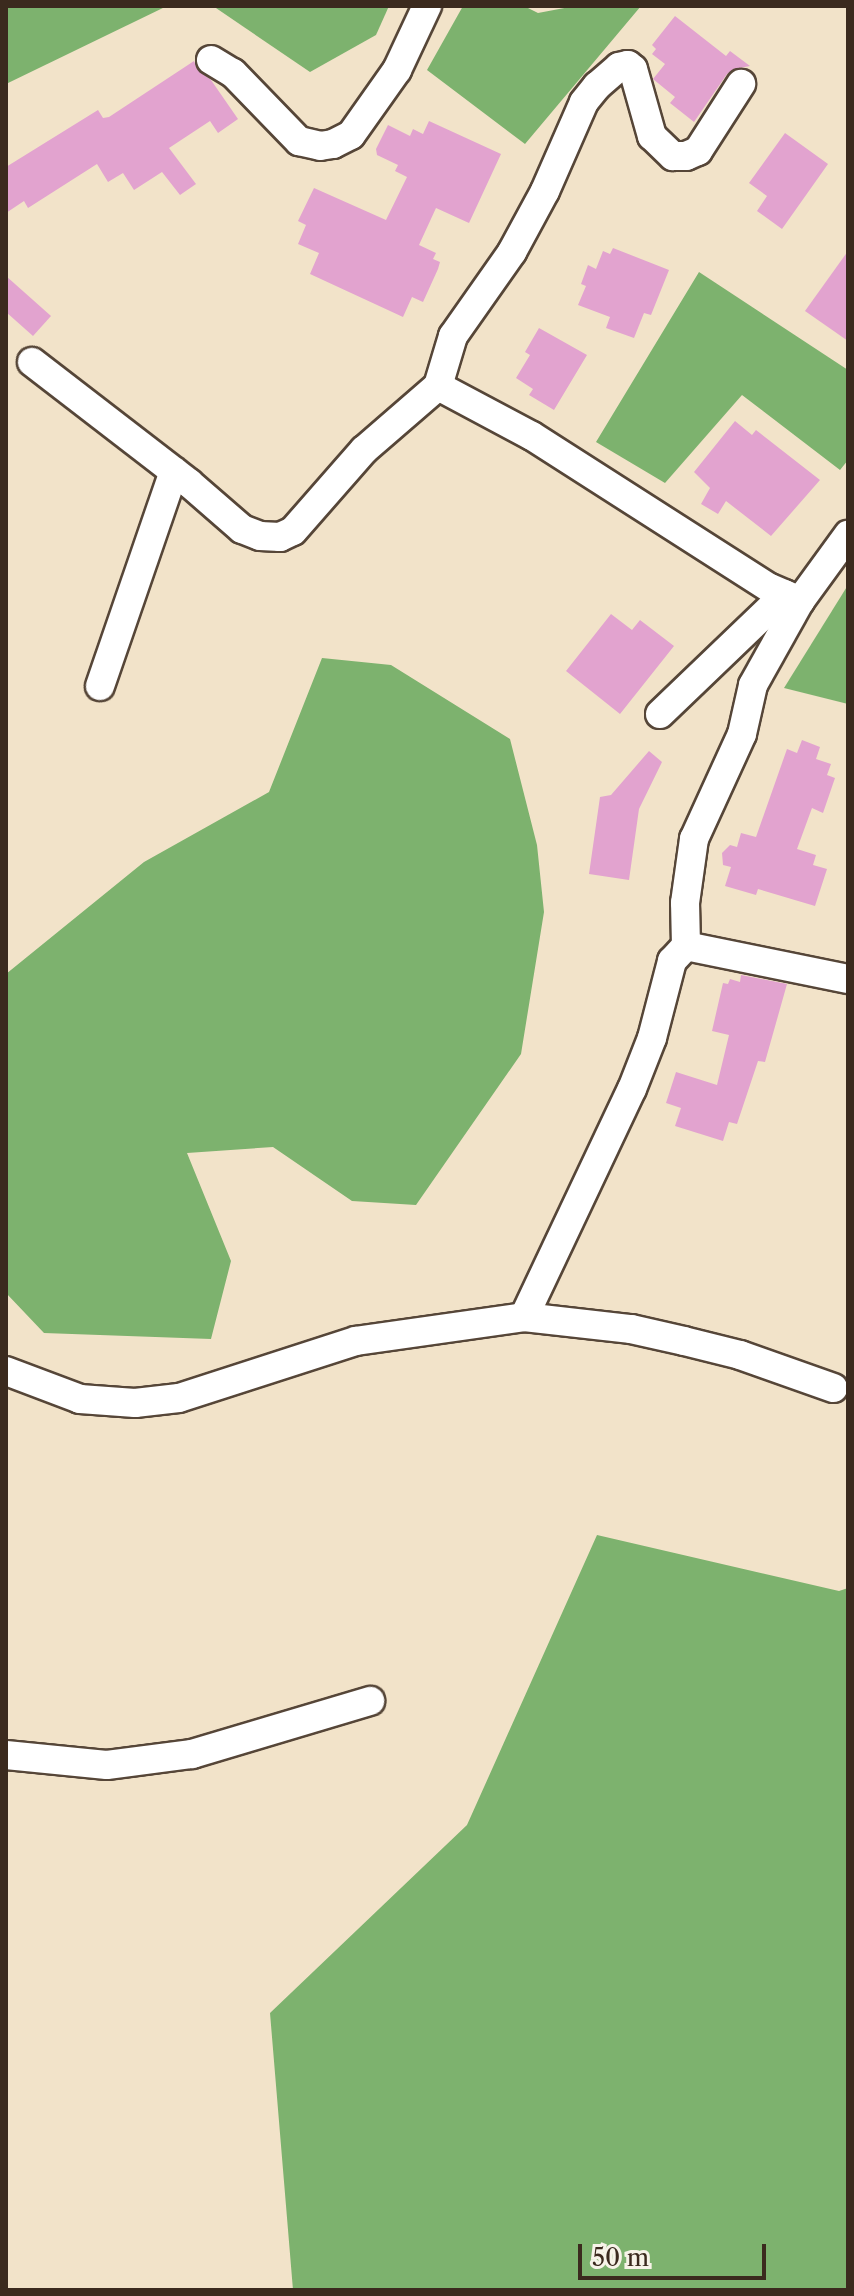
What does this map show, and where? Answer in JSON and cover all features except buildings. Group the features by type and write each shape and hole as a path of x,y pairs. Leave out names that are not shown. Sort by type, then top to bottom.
{"street":[{"path":"211,60 233,73 299,141 320,146 333,144 351,135 397,70 427,6"},
{"path":"32,362 174,471 242,529 260,536 280,537 293,531 364,450 438,386 453,336 512,252 545,191 584,102 597,86 619,67 628,65 633,69 652,136 673,156 686,156 698,151 741,84"},
{"path":"438,386 532,436 793,598"},
{"path":"100,686 174,471"},
{"path":"660,714 793,598 848,535"},
{"path":"524,1317 626,1103 652,1038 672,961 686,946 685,903 694,839 742,734 753,685 793,598"},
{"path":"686,946 848,979"},
{"path":"6,1371 80,1399 135,1403 179,1398 356,1341 524,1317 631,1329 684,1341 740,1355 833,1388"},
{"path":"6,1755 107,1765 192,1754 370,1701"}],"green space":[{"path":"6,6 167,6 6,84"},
{"path":"213,6 389,6 376,35 310,72"},
{"path":"463,6 524,6 538,13 575,6 641,6 525,144 427,70"},
{"path":"699,272 848,370 848,460 840,470 742,395 665,483 596,442"},
{"path":"848,585 848,704 784,688"},
{"path":"322,658 391,665 510,739 537,845 544,912 521,1054 416,1205 352,1201 273,1147 187,1153 231,1261 211,1339 44,1333 6,1293 6,974 144,862 269,792"},
{"path":"597,1535 839,1591 848,1588 848,2290 293,2290 270,2013 467,1825"}]}
